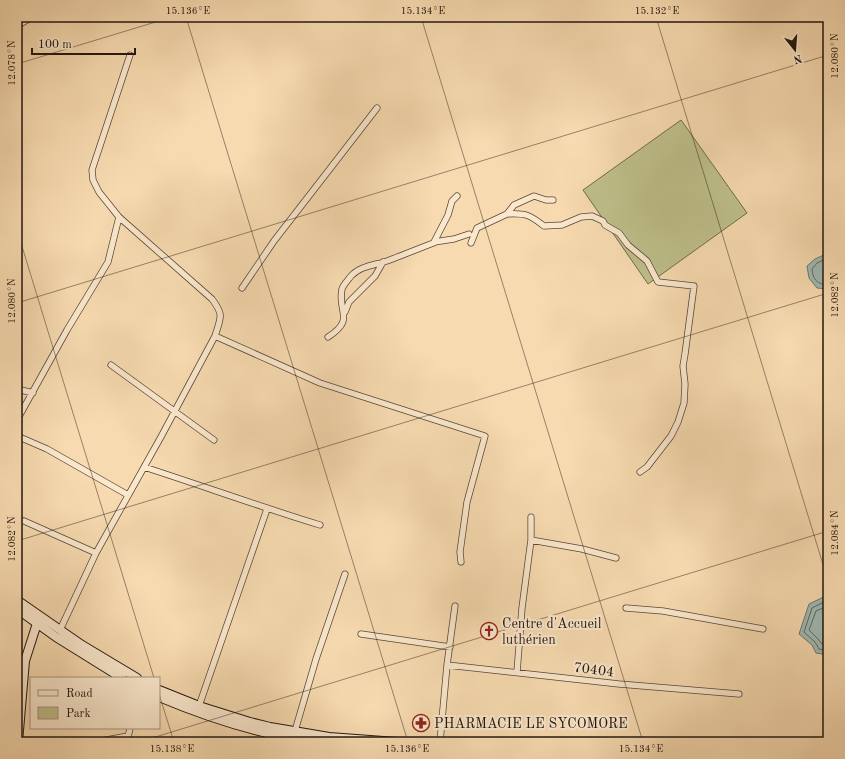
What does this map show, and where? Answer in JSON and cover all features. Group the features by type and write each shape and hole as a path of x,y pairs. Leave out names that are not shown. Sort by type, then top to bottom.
{"main road":[{"path":"17,600 38,620 78,652 120,677"},
{"path":"17,609 60,630 135,677"},
{"path":"18,742 24,661 38,620"},
{"path":"160,690 199,706 250,722 329,737 398,742"},
{"path":"160,697 192,711 287,740 315,742"}],"street":[{"path":"17,26 32,17"},
{"path":"60,630 96,553 215,336 220,318 220,309 212,298 119,217 99,192 93,180 92,170 130,55"},
{"path":"242,288 274,241 377,108"},
{"path":"436,242 434,242 448,215 452,201 456,196"},
{"path":"507,214 514,206 534,196 546,200 553,200"},
{"path":"472,243 477,228 507,214 530,216 544,226 562,225 581,217 592,216 603,221 605,225 619,234 628,245 647,262 658,282 694,286 683,366 685,384 684,403 671,436 647,467 640,472"},
{"path":"17,420 67,330 108,262 119,217"},
{"path":"328,337 340,328 344,318 342,288 357,270 436,242 454,239 470,234"},
{"path":"344,314 349,302 375,276 383,262"},
{"path":"215,336 320,383 485,436 467,502 460,552 461,562"},
{"path":"111,365 214,440"},
{"path":"17,389 33,393"},
{"path":"17,436 47,449 128,495"},
{"path":"144,467 266,509 320,525"},
{"path":"199,706 266,509"},
{"path":"517,672 522,608 531,540 531,517"},
{"path":"24,521 96,553"},
{"path":"531,540 582,549 616,558"},
{"path":"295,731 316,659 345,574"},
{"path":"440,742 447,665 455,606"},
{"path":"626,608 670,612 763,629"},
{"path":"361,634 450,647"},
{"name":"70404","path":"447,665 619,684 739,694"},
{"path":"95,742 128,739 130,729"}],"green space":[{"path":"681,120 747,213 648,284 583,190"}],"water":[{"path":"828,253 828,289 817,288 809,278 807,266 815,259"},
{"path":"828,595 828,655 816,653 812,645 799,634 809,604"}],"place":[{"name":"Centre d'Accueil luthérien","path":"489,631"},
{"name":"PHARMACIE LE SYCOMORE","path":"421,723"}]}
